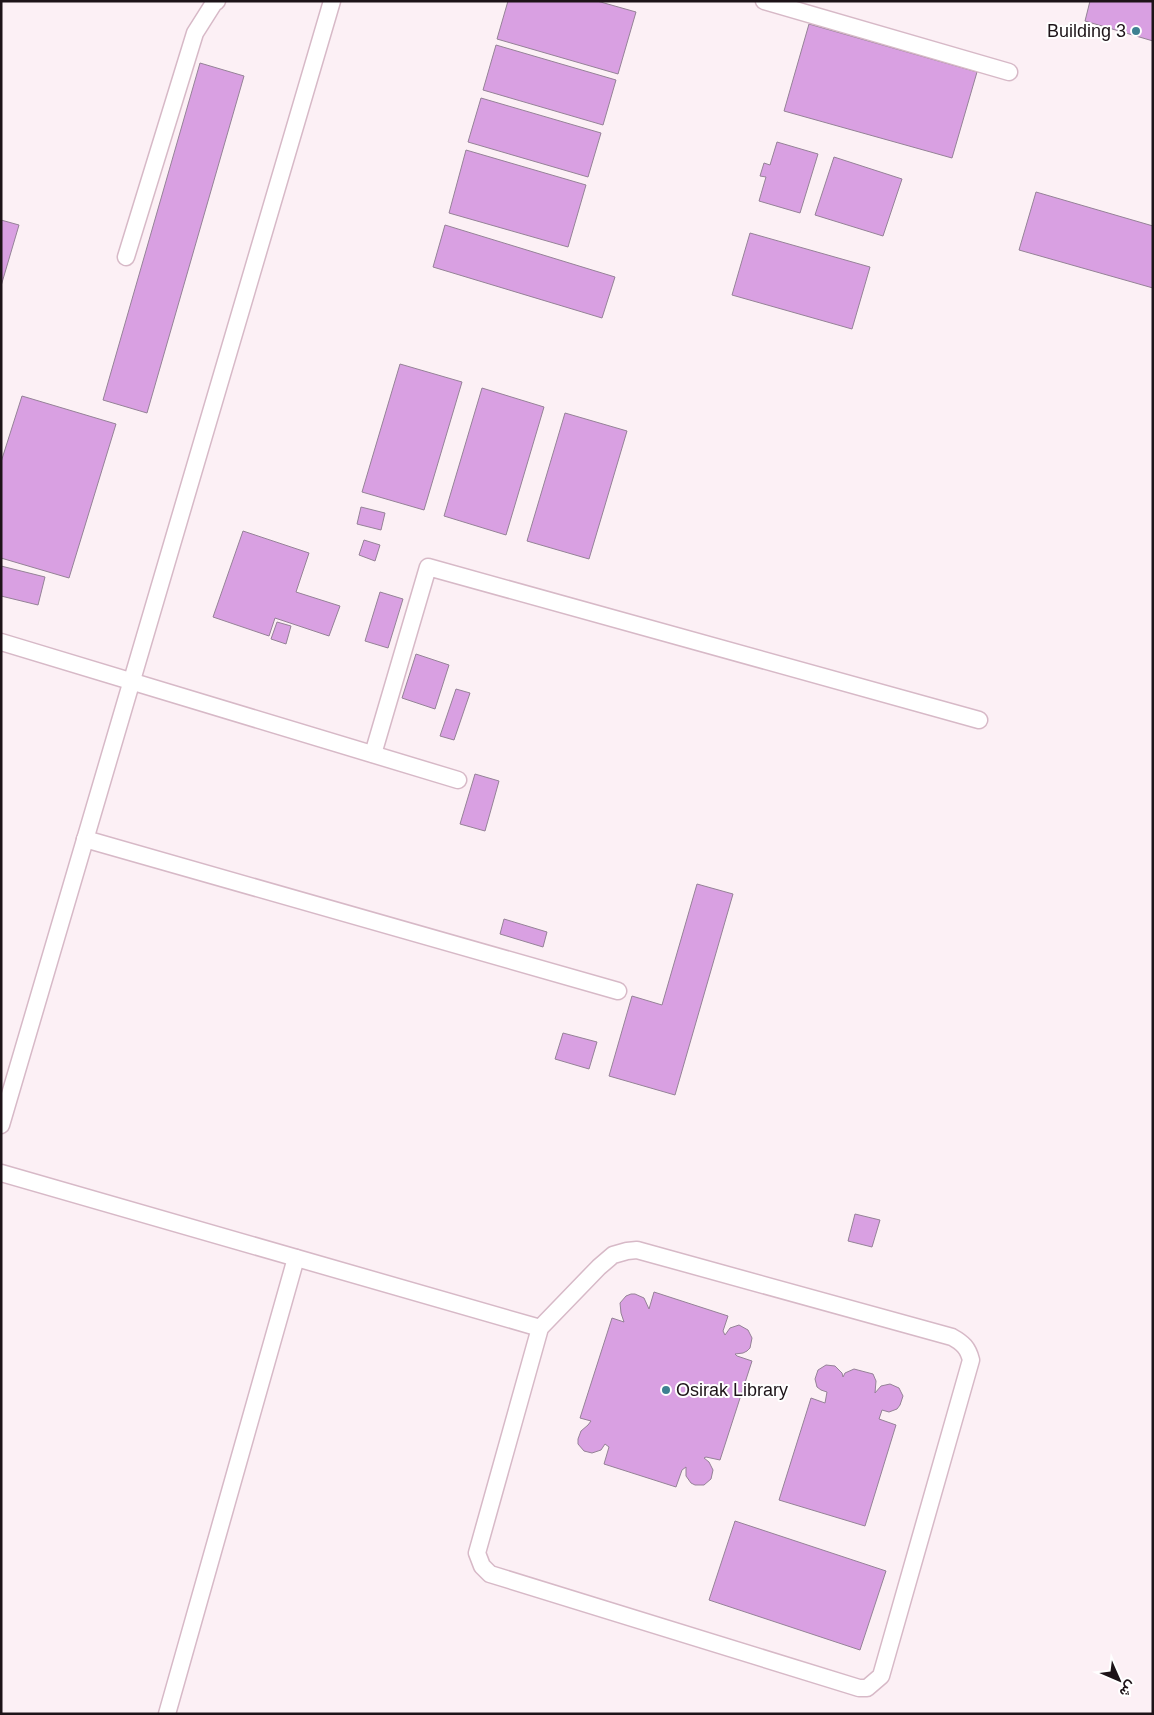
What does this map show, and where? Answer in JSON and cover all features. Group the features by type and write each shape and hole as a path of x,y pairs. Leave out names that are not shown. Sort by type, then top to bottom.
{"lane":[{"path":"126,257 195,33 217,1"},
{"path":"1,1125 332,1"},
{"path":"764,1 1009,72"},
{"path":"372,754 428,567 979,720"},
{"path":"1,642 458,780"},
{"path":"85,839 618,991"},
{"path":"1,1173 540,1328"},
{"path":"637,1250 952,1337 962,1343 969,1351 970,1360 881,1676 874,1683 866,1688 859,1688 490,1574 482,1566 477,1553 540,1328 613,1255 637,1250"},
{"path":"167,1714 296,1258"}],"building":[{"path":"508,1 597,1 636,12 618,74 497,39"},
{"name":"Building 3","path":"1090,1 1153,1 1153,41 1085,21"},
{"path":"809,24 977,72 952,158 784,111"},
{"path":"496,45 616,80 603,125 483,90"},
{"path":"200,63 244,76 147,413 103,400"},
{"path":"481,98 601,133 588,177 468,142"},
{"path":"777,142 818,154 800,213 759,201 766,177 760,176 764,163 770,165"},
{"path":"466,150 586,185 568,247 449,213"},
{"path":"834,157 902,179 883,236 815,215"},
{"path":"1036,192 1153,226 1153,288 1019,250"},
{"path":"1,220 19,225 1,286"},
{"path":"445,225 615,277 602,318 433,267"},
{"path":"750,233 870,267 852,329 732,295"},
{"path":"400,364 462,382 424,510 362,492"},
{"path":"482,388 544,407 506,535 444,516"},
{"path":"22,396 116,424 69,578 1,558 1,462"},
{"path":"565,413 627,431 589,559 527,541"},
{"path":"361,507 385,513 381,530 357,524"},
{"path":"243,531 309,553 296,592 340,606 329,636 275,618 269,636 213,617"},
{"path":"364,540 380,545 375,561 359,555"},
{"path":"1,566 45,577 38,605 1,596"},
{"path":"380,592 403,599 388,648 365,641"},
{"path":"277,622 291,626 286,644 271,639"},
{"path":"416,654 449,665 435,709 402,698"},
{"path":"456,689 470,693 454,740 440,736"},
{"path":"475,774 499,781 485,831 460,824"},
{"path":"697,884 733,894 675,1095 609,1076 632,996 662,1005"},
{"path":"504,919 547,932 543,947 500,934"},
{"path":"563,1033 597,1042 589,1069 555,1059"},
{"path":"855,1214 880,1220 872,1247 848,1241"},
{"name":"Osirak Library","path":"654,1292 728,1316 723,1331 725,1335 730,1328 739,1325 748,1330 752,1338 750,1348 747,1351 735,1354 752,1361 720,1460 704,1458 709,1462 713,1470 711,1479 704,1485 691,1483 686,1476 686,1467 682,1470 676,1487 604,1464 609,1447 605,1444 601,1450 592,1453 584,1451 578,1444 581,1431 591,1421 580,1418 612,1318 624,1322 620,1303 626,1296 631,1294 644,1298 649,1309"},
{"path":"826,1365 835,1366 842,1373 843,1377 845,1373 854,1369 873,1374 876,1381 875,1393 881,1386 890,1384 899,1388 903,1396 897,1409 889,1412 882,1410 879,1419 896,1425 865,1526 779,1500 811,1398 825,1403 827,1392 817,1387 815,1379 818,1370"},
{"path":"735,1521 886,1571 860,1650 709,1600"}],"place":[{"name":"Building 3","path":"1136,31"},
{"name":"Osirak Library","path":"666,1390"}]}
